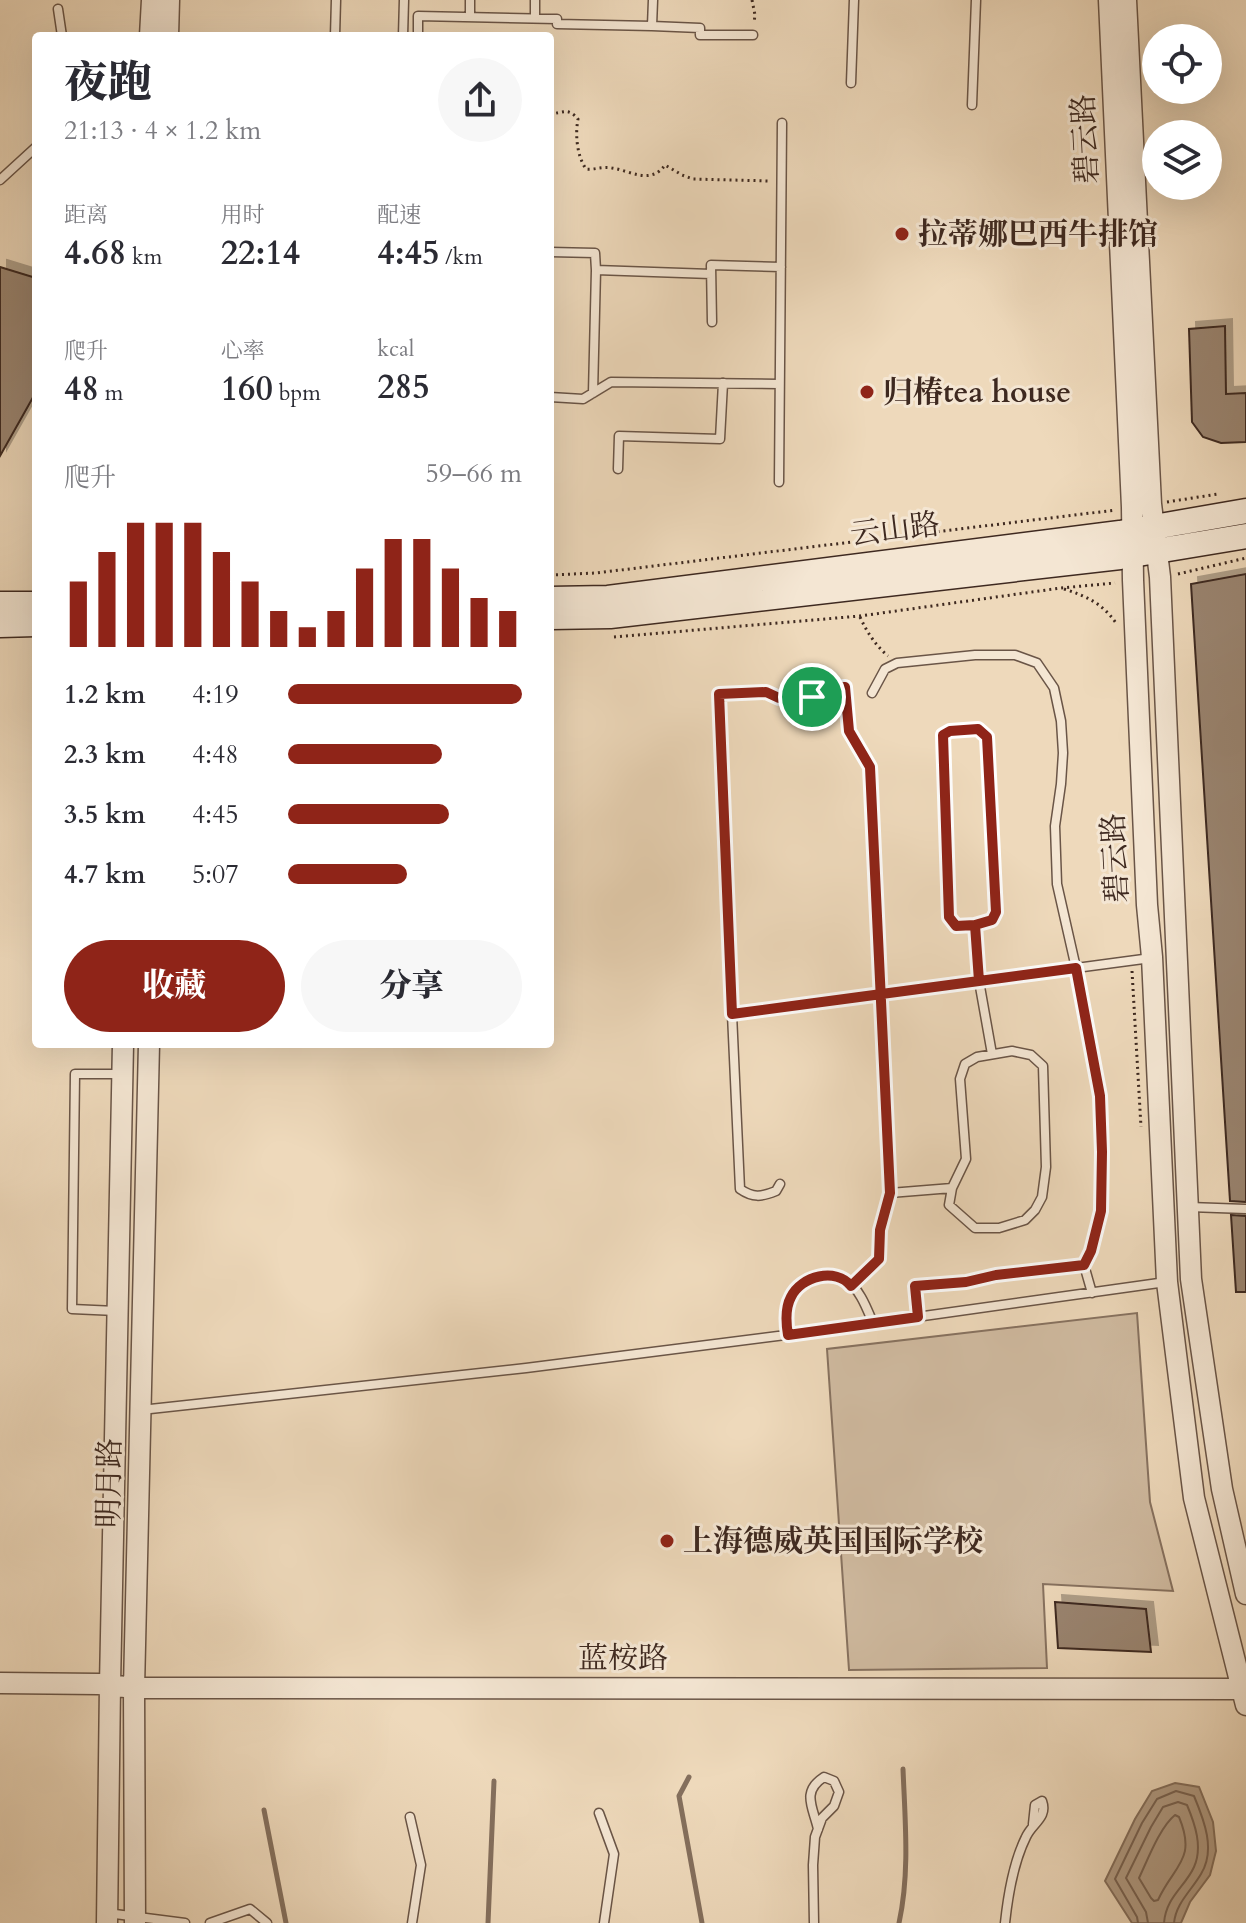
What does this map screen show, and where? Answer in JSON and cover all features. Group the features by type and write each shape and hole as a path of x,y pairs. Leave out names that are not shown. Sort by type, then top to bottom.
{"main road":[{"name":"云山路","path":"554,617 625,615 1246,511"},
{"name":"云山路","path":"554,599 608,598 1143,529 1246,536"},
{"path":"0,604 32,604"},
{"path":"0,625 32,624"}],"street":[{"path":"150,32 152,0"},
{"path":"168,32 169,0"},
{"name":"碧云路","path":"1109,0 1143,529 1160,577 1191,1279 1222,1489 1246,1594"},
{"name":"碧云路","path":"1126,0 1143,529 1133,580 1167,1282 1194,1498 1244,1694"},
{"name":"明月路","path":"107,1918 123,1048"},
{"name":"明月路","path":"135,1920 134,1688 149,1048"},
{"name":"蓝桉路","path":"0,1683 134,1688 1244,1694"}],"lane":[{"path":"335,32 336,0"},
{"path":"403,32 404,0"},
{"path":"470,0 470,16"},
{"path":"535,0 535,18"},
{"path":"652,26 653,0"},
{"path":"851,83 854,0"},
{"path":"972,105 976,0"},
{"path":"58,9 61,32"},
{"path":"418,32 418,16 470,16 557,19 557,24 700,28 700,35 753,35"},
{"path":"779,482 782,123"},
{"path":"0,180 32,151"},
{"path":"554,252 595,253 593,393"},
{"path":"712,322 711,265 781,267"},
{"path":"596,270 711,274"},
{"path":"554,397 583,399 611,382 779,384"},
{"path":"618,469 619,436 720,439 723,383"},
{"path":"872,693 885,669 897,663 975,655 1015,655 1037,663 1054,688 1061,721 1063,753 1055,826 1057,884 1100,1096 1101,1211 1091,1251 1084,1265 1092,1293"},
{"path":"780,1184 776,1191 765,1195 749,1195 740,1189 719,694 766,692 779,698 812,697 824,690 845,687 849,731 870,767 890,1193 880,1230 879,1259 851,1286"},
{"path":"978,729 987,737 996,912 992,920 975,925 956,926 949,917 943,735 950,731 978,729"},
{"path":"975,925 979,981 992,1054"},
{"path":"732,1014 1152,957"},
{"path":"1012,1051 1031,1055 1043,1066 1046,1167 1042,1197 1035,1210 1025,1220 999,1228 975,1228 949,1205 952,1188 966,1159 960,1079 965,1064 977,1057 1012,1051"},
{"path":"117,1311 72,1309 75,1074 123,1074"},
{"path":"890,1193 952,1188"},
{"path":"1188,1207 1246,1209"},
{"path":"918,1317 915,1286 1084,1265"},
{"path":"788,1335 787,1310 791,1296 798,1286 811,1278 824,1276 847,1280 862,1297 873,1323"},
{"path":"141,1410 511,1370 1167,1282"},
{"path":"814,1923 815,1837 818,1829 822,1818 834,1806 839,1792 834,1781 824,1777 815,1783 810,1793 818,1829"},
{"path":"599,1813 614,1854 604,1923"},
{"path":"410,1817 421,1865 412,1923"},
{"path":"1005,1923 1018,1855 1033,1824"},
{"path":"210,1923 250,1909 267,1923"},
{"path":"107,1918 185,1923"}],"path":[{"path":"752,0 755,15 753,35"},
{"path":"554,113 566,111 578,119 579,150 586,169 615,168 642,176 653,175 665,165 693,179 781,181"},
{"path":"554,575 1143,529 1230,492"},
{"path":"1160,577 1246,558"},
{"path":"602,637 860,616 1133,580"},
{"path":"1061,588 1087,596 1107,610 1123,632"},
{"path":"860,616 880,650 897,663"}],"shaded area":[{"path":"1137,1313 1150,1502 1173,1591 1043,1584 1047,1668 849,1670 827,1349"}],"water":[{"path":"1175,1783 1199,1787 1213,1822 1216,1851 1210,1875 1190,1902 1181,1923 1132,1923 1105,1881 1152,1791"}],"building":[{"path":"0,267 32,277 32,399 0,456"},
{"path":"1225,326 1226,394 1246,393 1246,442 1221,443 1203,437 1192,422 1189,329"},
{"path":"1246,574 1246,1202 1230,1201 1191,584"},
{"path":"1231,1215 1246,1216 1246,1292 1236,1292"},
{"path":"1055,1602 1146,1609 1151,1652 1058,1648"}],"waterway":[{"path":"899,1923 906,1866 903,1769"},
{"path":"689,1777 679,1796 702,1923"},
{"path":"488,1923 494,1781"},
{"path":"264,1810 286,1923"}],"place":[{"name":"拉蒂娜巴西牛排馆","path":"902,234"},
{"name":"归椿tea house","path":"867,392"},
{"name":"上海德威英国国际学校","path":"667,1541"}],"route":[{"path":"812,697 779,698 766,692 719,694 732,1014 880,994 979,981 975,925 992,920 996,912 987,737 978,729 950,731 943,735 949,917 956,926 975,925 979,981 1076,968 1100,1096 1101,1211 1091,1251 1084,1265 915,1286 918,1317 788,1335 787,1310 798,1286 811,1278 835,1276 847,1280 851,1286 879,1259 880,1230 890,1193 880,994 870,767 849,731 845,687 824,690 812,697"}]}
